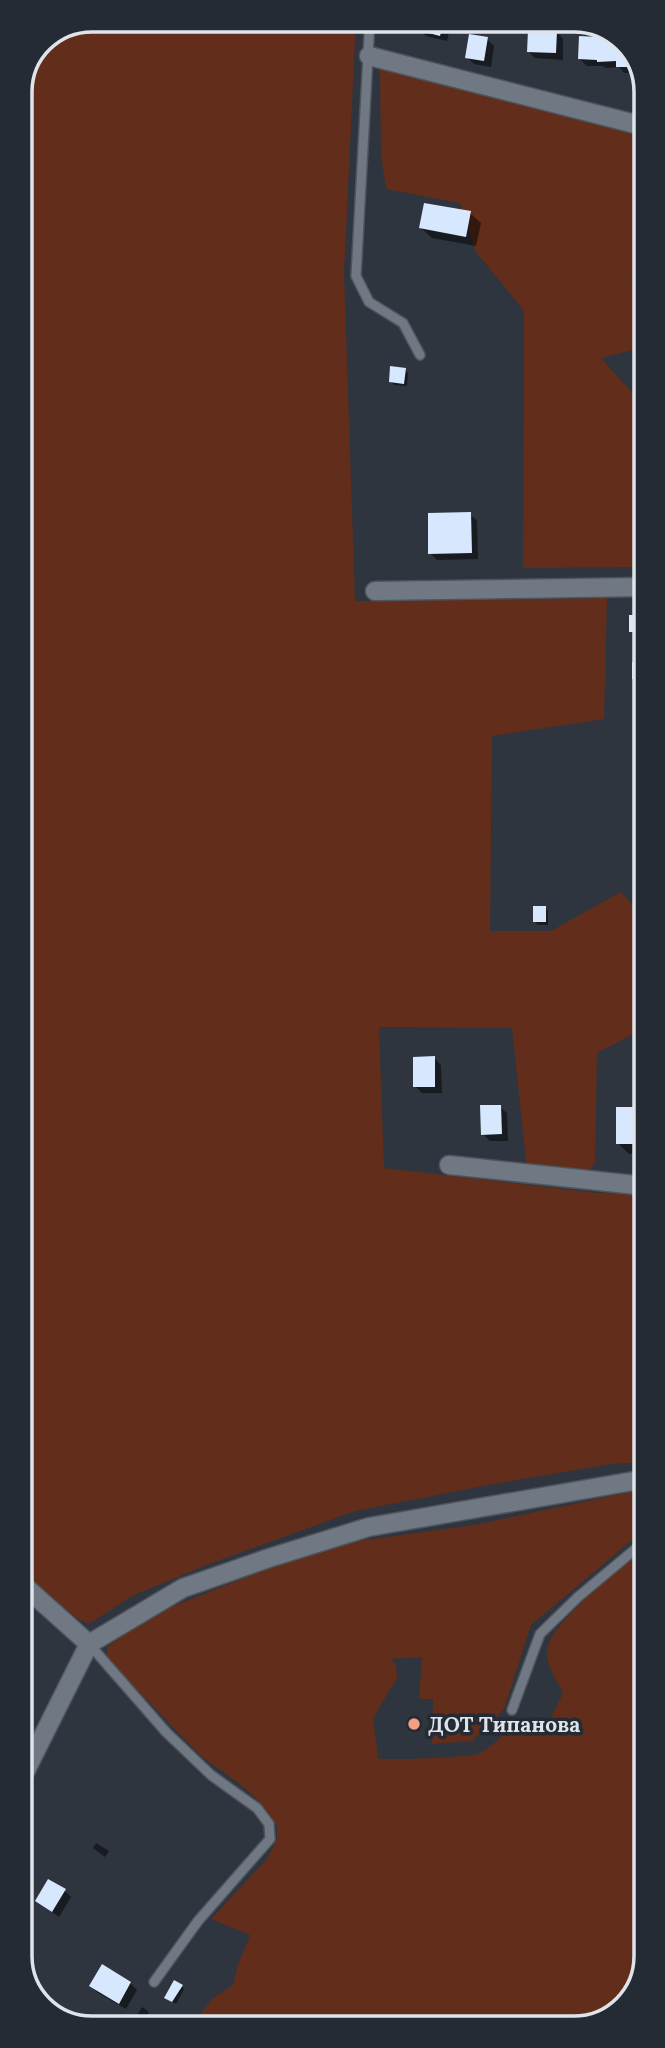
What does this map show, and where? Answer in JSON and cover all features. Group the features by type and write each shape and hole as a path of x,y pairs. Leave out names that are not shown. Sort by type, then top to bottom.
{"street":[{"path":"369,56 634,124"},
{"path":"375,591 634,587"},
{"path":"449,1165 634,1185"},
{"path":"32,1758 89,1644 183,1588 357,1531 634,1481"},
{"path":"32,1593 89,1644"}],"lane":[{"path":"370,32 356,276 369,302 403,323 420,355"},
{"path":"512,1710 540,1634 634,1550"},
{"path":"89,1644 175,1740 211,1775 257,1808 269,1824 270,1839 198,1921 155,1982"}],"shaded area":[{"path":"355,32 344,273 355,601 607,598 604,719 492,736 490,931 551,931 621,892 634,907 634,1034 597,1053 595,1163 588,1171 527,1169 512,1028 379,1027 384,1168 597,1193 622,1191 634,1194 634,1463 611,1464 488,1485 355,1511 209,1564 132,1596 89,1624 75,1617 32,1580 33,80 36,69 49,49 69,36 80,33"},
{"path":"380,67 634,132 634,350 601,358 634,395 634,567 523,568 524,311 476,252 460,203 386,189 381,154"},
{"path":"634,1491 634,1538 531,1625 504,1709 472,1741 432,1744 433,1699 419,1699 422,1657 390,1659 396,1665 397,1678 373,1718 378,1758 478,1754 522,1720 547,1726 563,1693 549,1663 547,1652 550,1641 572,1612 634,1555 634,1956 625,1986 607,2006 589,2014 573,2016 199,2016 212,1999 233,1985 250,1935 211,1919 267,1859 277,1839 277,1826 258,1800 201,1756 113,1665 107,1657 107,1647 153,1614 275,1566 350,1542 474,1525"}],"building":[{"path":"425,32 441,32 440,36"},
{"path":"528,32 557,32 556,53 527,52"},
{"path":"469,34 488,37 484,61 465,58"},
{"path":"579,36 598,37 613,46 628,67 616,67 616,61 578,59"},
{"path":"424,203 471,211 466,237 419,228"},
{"path":"390,366 406,368 404,384 389,382"},
{"path":"471,512 472,553 428,554 428,513"},
{"path":"629,615 634,615 634,632 629,632"},
{"path":"632,662 634,662 634,679"},
{"path":"533,906 546,906 546,922 533,922"},
{"path":"435,1056 435,1087 413,1087 413,1057"},
{"path":"480,1105 501,1105 502,1134 481,1135"},
{"path":"616,1107 634,1107 634,1144 616,1144"},
{"path":"48,1879 66,1889 52,1912 35,1901"},
{"path":"102,1964 131,1982 119,2004 89,1986"},
{"path":"174,1980 183,1985 172,2002 164,1998"}],"place":[{"name":"ДОТ Типанова","path":"414,1724"}]}
